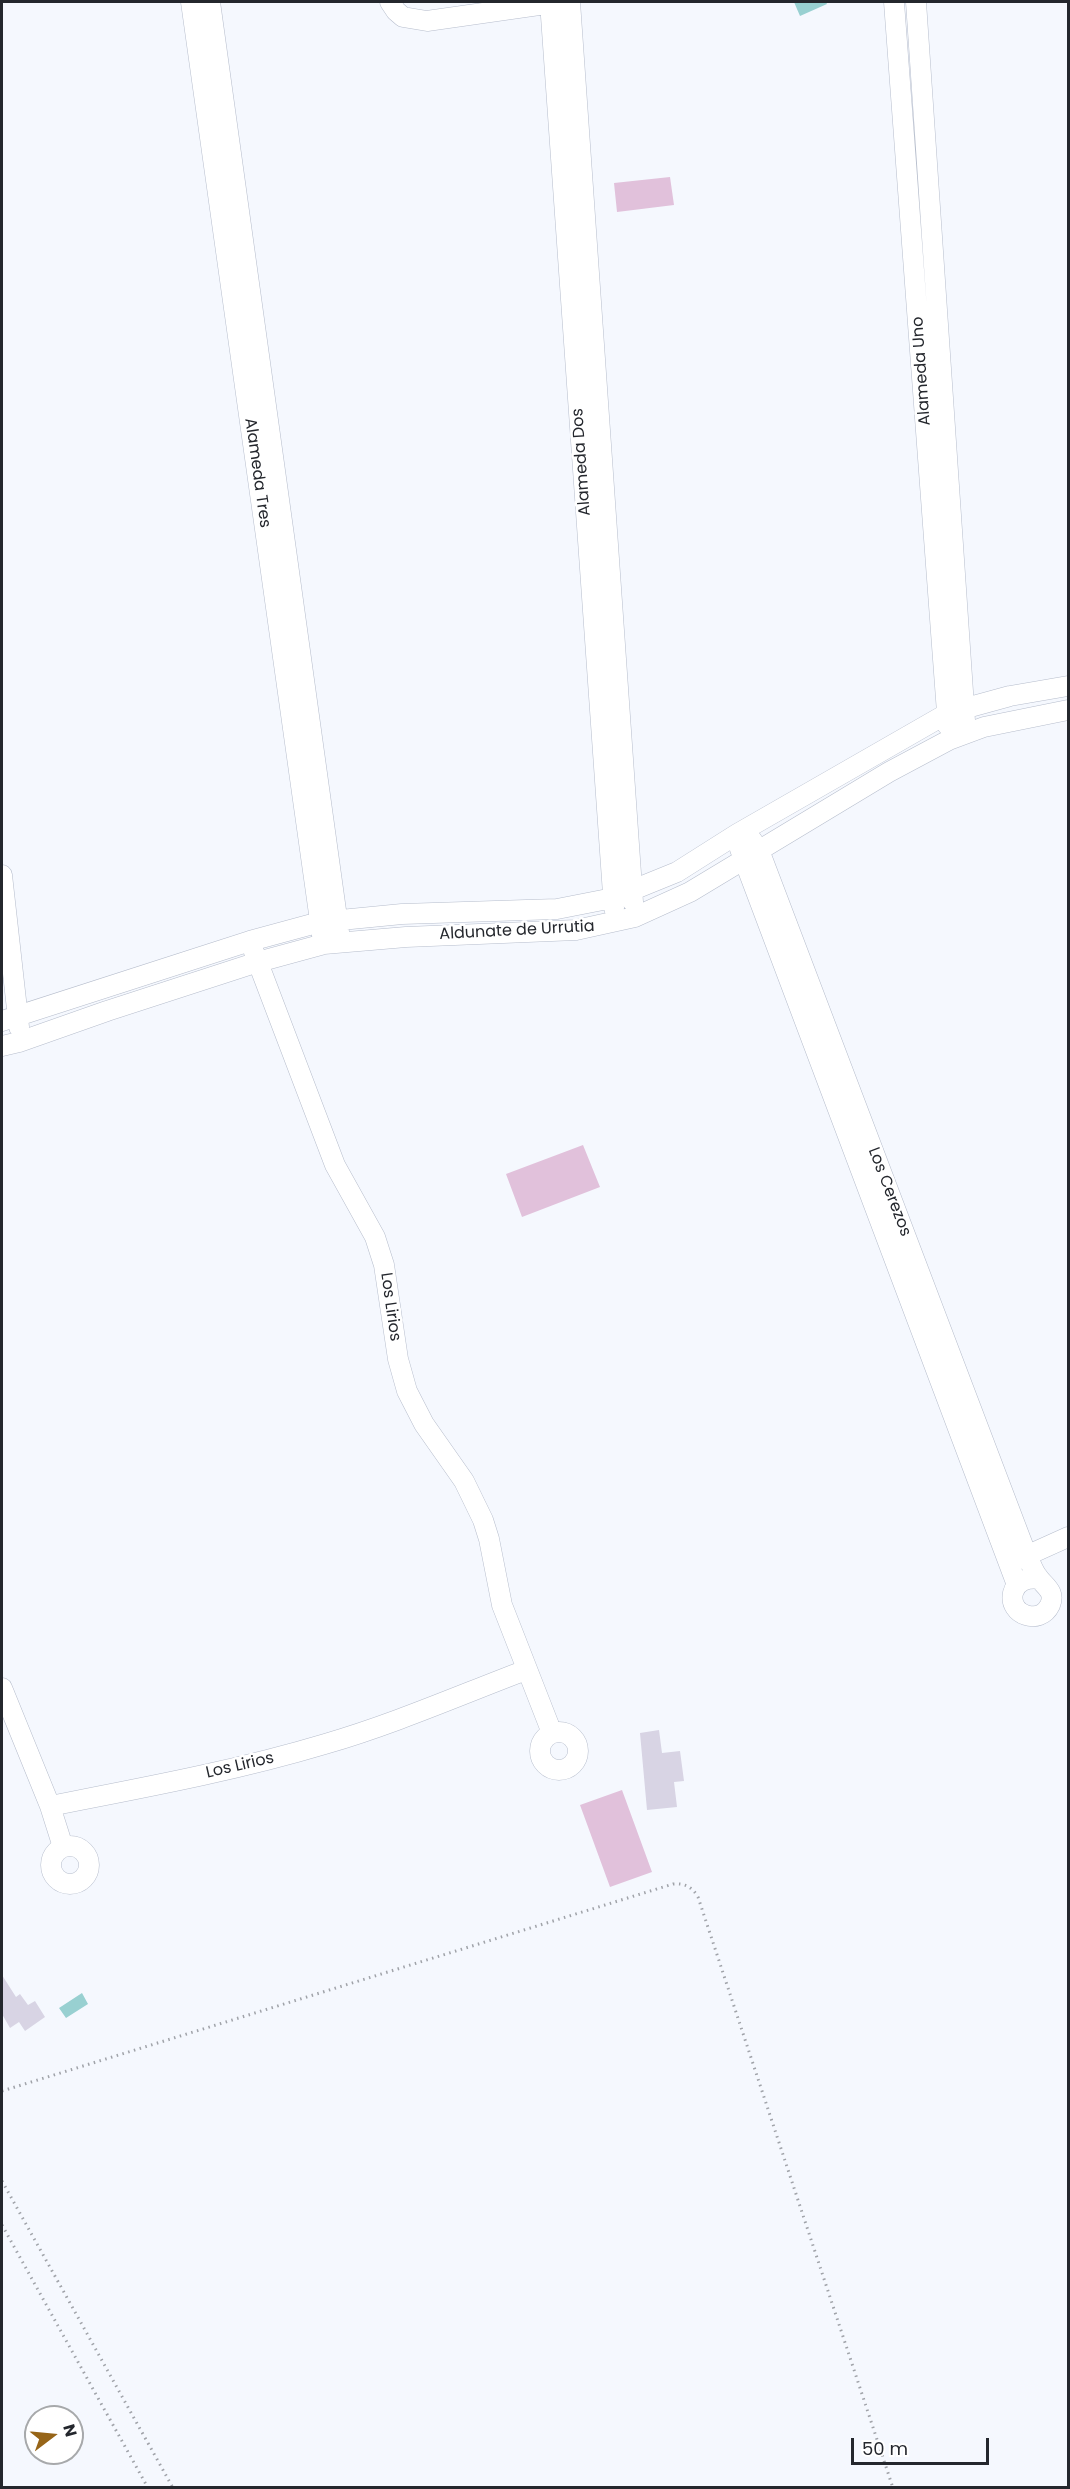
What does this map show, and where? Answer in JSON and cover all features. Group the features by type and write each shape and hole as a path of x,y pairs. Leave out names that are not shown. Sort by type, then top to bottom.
{"street":[{"name":"Alameda Tres","path":"191,2 329,920"},
{"name":"Alameda Tres","path":"210,2 332,942"},
{"path":"390,2 403,17 427,21 553,2"},
{"name":"Alameda Dos","path":"553,2 616,923"},
{"name":"Alameda Dos","path":"570,2 632,891 636,917"},
{"name":"Alameda Uno","path":"894,2 956,711"},
{"name":"Alameda Uno","path":"916,2 957,736"},
{"name":"Aldunate de Urrutia","path":"11,1019 250,941 329,920 557,909 613,898 676,872 741,832 956,711 1068,686"},
{"name":"Aldunate de Urrutia","path":"10,1044 106,1011 332,942 568,931 616,923 636,917 676,900 889,772 957,736 1007,721 1068,710"},
{"name":"Los Cerezos","path":"741,832 1018,1559 1017,1585 1012,1596 1016,1608 1025,1615 1037,1616 1047,1610 1051,1599 1048,1587 1018,1559"},
{"path":"2,875 11,1019 10,1044"},
{"name":"Los Lirios","path":"250,941 335,1165 375,1237 384,1265 398,1359 407,1391 424,1424 464,1481 483,1520 489,1539 497,1590 552,1733"},
{"path":"1018,1559 1068,1537"},
{"path":"1017,1585 1027,1579 1039,1580"},
{"name":"Los Lirios","path":"50,1806 175,1781 290,1754 367,1730 526,1670"},
{"path":"2,1688 50,1806 63,1846"}],"path":[{"path":"2,2091 673,1884 684,1884 698,1897 893,2487"},
{"path":"2,2181 173,2487"},
{"path":"2,2225 148,2487"}],"shaded area":[{"path":"670,177 674,205 617,212 614,183"},
{"path":"583,1145 600,1187 522,1217 506,1174"},
{"path":"622,1790 652,1872 610,1887 580,1805"}],"water":[{"path":"794,2 826,2 827,4 800,16"},
{"path":"82,1993 88,2004 66,2018 59,2008"}],"building":[{"path":"659,1730 662,1753 680,1751 684,1781 674,1782 677,1807 647,1810 640,1733"},
{"path":"2,1975 16,1997 20,1994 28,2005 35,2001 45,2017 25,2031 19,2022 10,2028 2,2014"}]}
